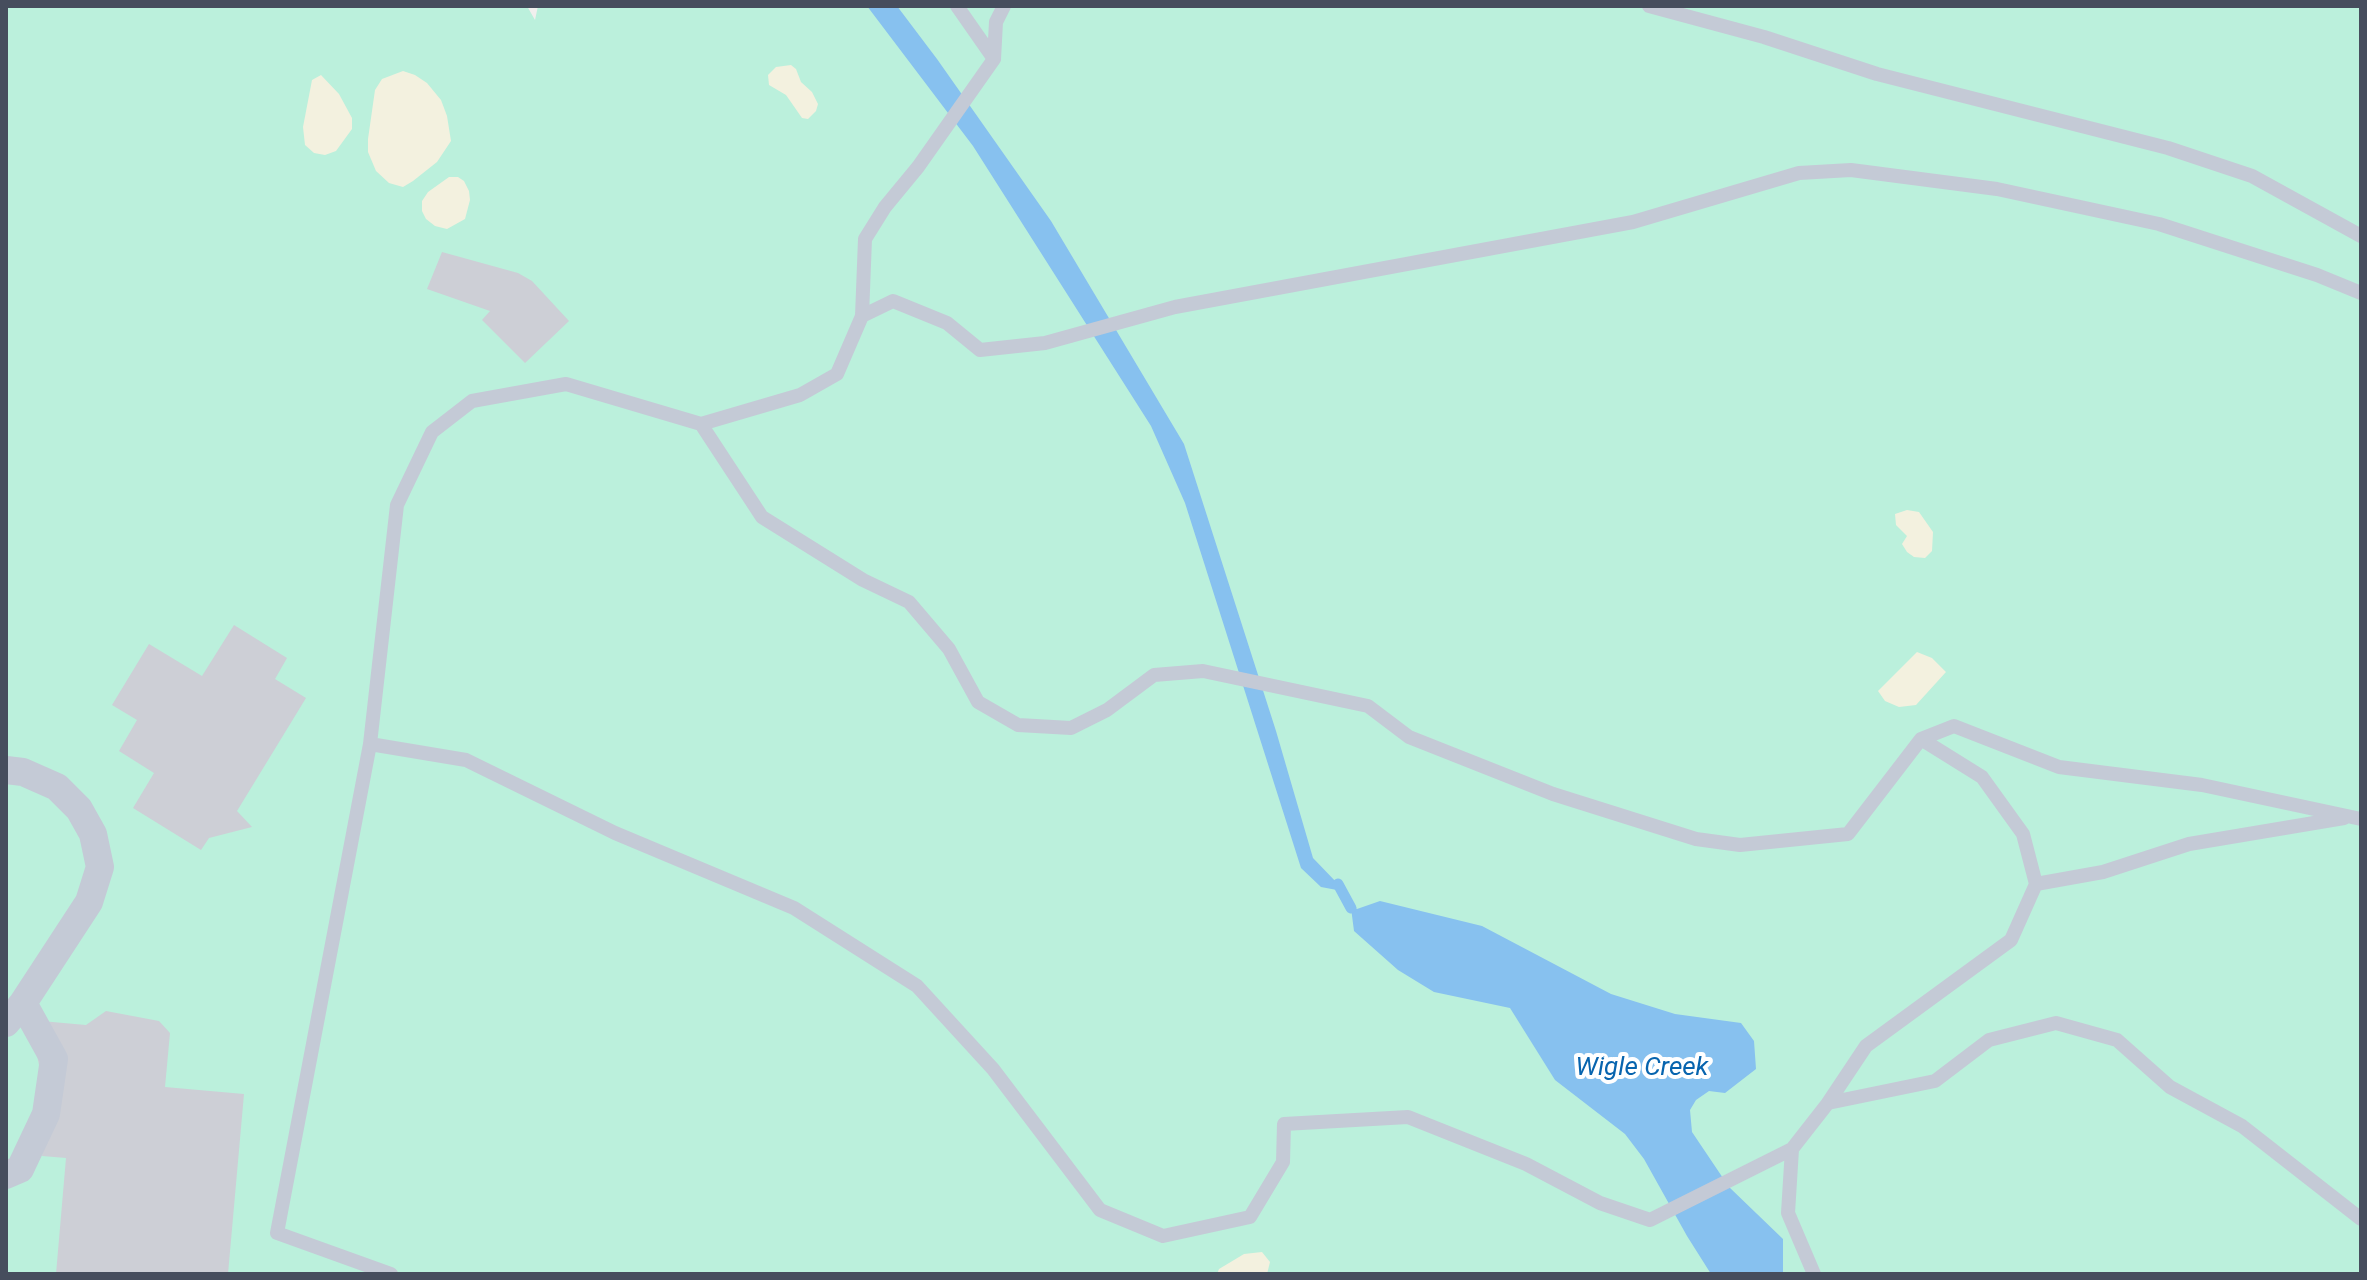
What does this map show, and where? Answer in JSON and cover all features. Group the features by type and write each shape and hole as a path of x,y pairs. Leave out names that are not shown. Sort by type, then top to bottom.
{"street":[{"path":"6,770 23,772 57,787 79,809 93,834 100,867 89,902 15,1013 54,1059 46,1114 20,1169 6,1175"}],"lane":[{"path":"957,6 994,59"},
{"path":"391,1274 277,1233 370,744 397,505 432,432 472,401 566,384 701,424 800,395 837,374 862,316 865,239 994,59 996,22 1004,6"},
{"path":"1649,6 1764,37 1877,74 2168,148 2252,176 2361,236"},
{"path":"862,316 893,301 947,323 980,350 1045,343 1175,307 1633,222 1799,173 1851,170 1997,189 2159,224 2317,275 2361,293"},
{"path":"701,424 762,517 863,580 909,602 949,649 978,702 1018,725 1071,728 1107,710 1154,675 1203,671 1368,706 1409,737 1553,794 1696,839 1740,845 1848,834 1921,739 1954,726 2059,767 2202,785 2357,818"},
{"path":"370,744 466,760 615,833 794,908 917,986 993,1069 1100,1210 1163,1236 1250,1217 1283,1162 1284,1124 1408,1117 1526,1164 1600,1203 1650,1220 1792,1149 1866,1046 2011,940 2036,884 2023,834 1982,777 1921,739"},
{"path":"2036,884 2103,872 2189,844 2218,838 2357,818"},
{"path":"1828,1103 1935,1081 1989,1040 2056,1023 2117,1040 2170,1087 2242,1126 2361,1219"},
{"path":"1792,1149 1788,1213 1814,1274"}],"green space":[{"path":"6,6 527,6 535,20 538,6 2361,6 2361,1274 6,1274"}],"sand":[{"path":"791,65 818,104 808,119 802,118 786,95 769,85 768,75 776,67"},
{"path":"403,71 427,83 441,100 451,141 437,162 403,187 389,183 376,171 368,152 368,139 375,90 382,79"},
{"path":"321,75 339,94 352,118 352,129 336,151 325,155 314,153 305,145 303,127 312,80"},
{"path":"449,177 464,181 470,200 465,219 447,229 435,226 426,219 422,201 428,192"},
{"path":"1907,510 1919,512 1933,532 1932,551 1925,558 1914,557 1902,544 1907,536 1896,525 1895,514"},
{"path":"1917,652 1932,658 1946,672 1916,705 1899,707 1885,701 1878,691"},
{"path":"1262,1252 1270,1262 1267,1274 1217,1274 1219,1269 1244,1254"}],"water":[{"path":"867,6 897,6 937,59 1051,221 1184,444 1276,731 1313,858 1338,884 1337,890 1321,887 1301,868 1185,503 1151,426 973,146"},
{"name":"Wigle Creek","path":"1380,901 1482,926 1611,994 1675,1014 1741,1023 1754,1041 1756,1069 1725,1093 1709,1091 1696,1100 1690,1110 1692,1132 1729,1187 1783,1239 1783,1274 1711,1274 1644,1159 1625,1134 1555,1080 1510,1008 1434,992 1398,970 1354,931 1351,908"}],"building":[{"path":"442,252 518,273 532,281 569,321 525,363 482,320 490,311 427,289"},
{"path":"234,625 287,658 275,679 306,698 237,811 252,827 209,838 201,850 133,808 154,773 119,751 137,720 112,705 149,644 202,676"},
{"path":"106,1011 159,1021 170,1033 165,1087 244,1094 228,1274 56,1274 66,1158 42,1156 47,1105 30,1020 86,1025"}],"waterway":[{"name":"Wigle Creek","path":"1338,884 1351,908"}]}
